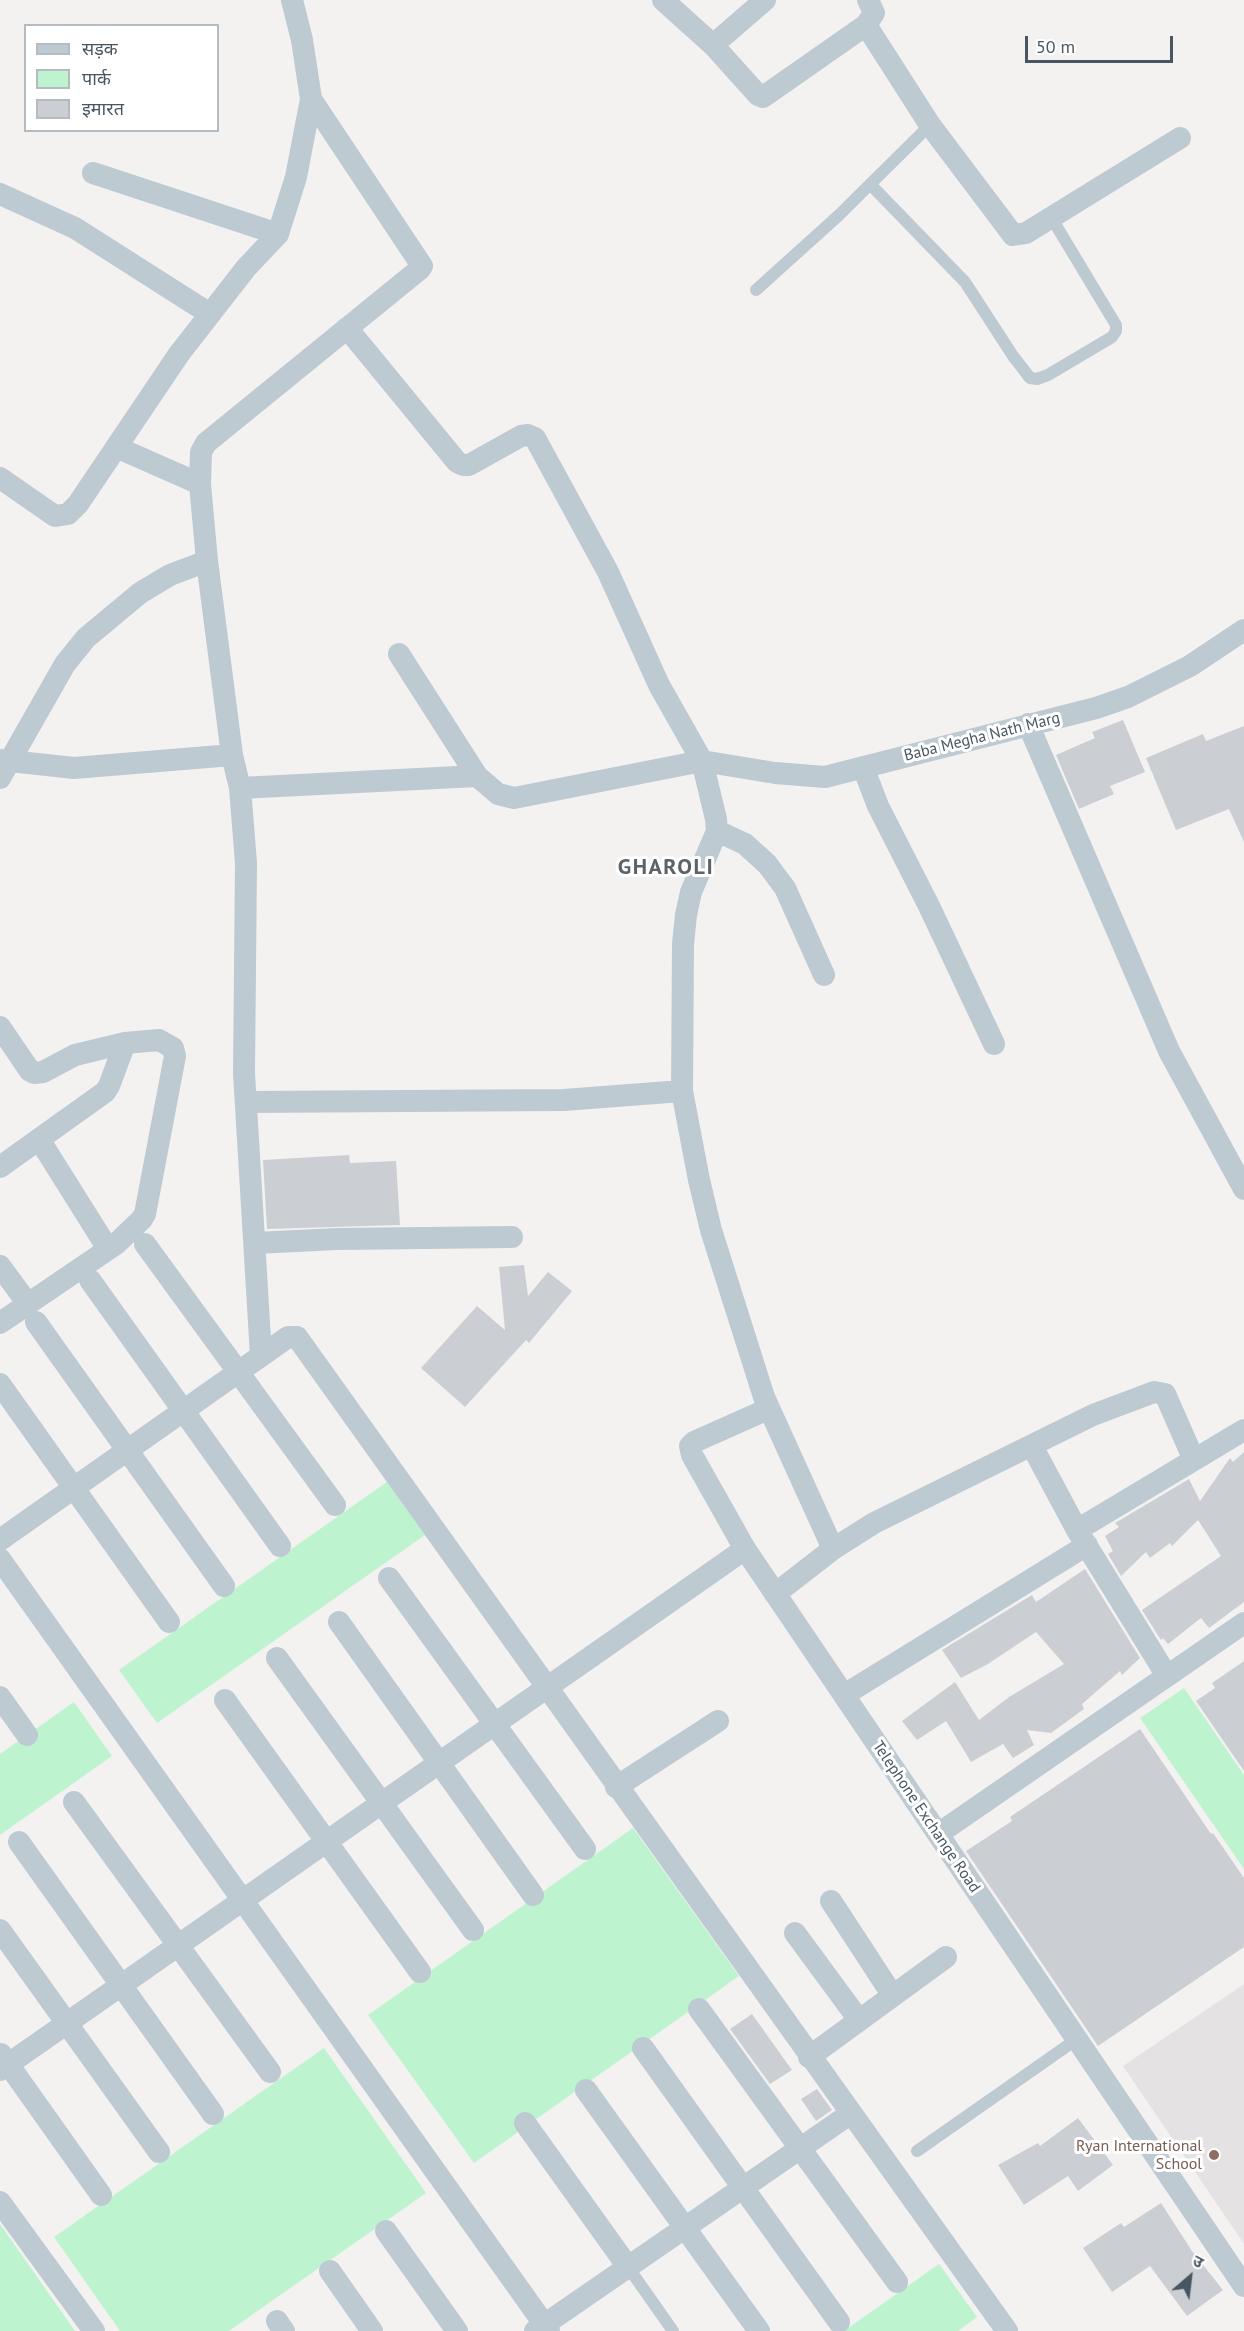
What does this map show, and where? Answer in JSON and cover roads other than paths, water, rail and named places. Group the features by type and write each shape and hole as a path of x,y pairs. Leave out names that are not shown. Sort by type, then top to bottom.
{"street":[{"path":"0,478 56,516 68,514 78,504 179,354 246,268 278,234 296,177 311,99 302,40 292,0"},
{"path":"663,0 713,45 758,95 763,97 866,25 874,13 868,0"},
{"path":"713,45 765,0"},
{"path":"866,25 930,125 1013,235 1026,233 1180,138"},
{"path":"261,1356 244,1073 246,863 240,788 232,754 207,561 200,462 206,443 422,266 311,99"},
{"path":"93,173 278,234"},
{"path":"0,194 75,228 210,314"},
{"path":"347,328 457,462 469,465 521,436 528,435 535,438 608,572 658,685 702,761 717,831 691,892 686,915 683,954 682,1091 711,1230 768,1409 833,1549"},
{"path":"116,447 200,484"},
{"path":"207,561 170,575 140,593 86,638 65,664 3,766 74,768 232,754"},
{"name":"Baba Megha Nath Marg","path":"702,761 775,773 825,777 1096,708 1128,697 1242,638"},
{"path":"399,654 477,776 498,794 514,798 702,761"},
{"path":"1028,724 1169,1051 1244,1189"},
{"path":"863,767 878,806 929,906 994,1044"},
{"path":"240,788 477,776"},
{"path":"717,831 745,844 767,864 785,888 824,975"},
{"path":"0,1027 30,1071 34,1073 43,1072 75,1055 125,1043 159,1040 172,1048 176,1056 145,1214 137,1225 32,1313 0,1323"},
{"path":"0,1167 105,1092 125,1043"},
{"path":"246,1102 564,1100 682,1091"},
{"path":"39,1139 108,1249"},
{"path":"255,1243 337,1239 512,1237"},
{"path":"146,1244 335,1505"},
{"path":"0,1266 224,1586"},
{"path":"90,1280 280,1546"},
{"path":"0,1540 288,1337 297,1337 1006,2331"},
{"path":"0,1384 169,1622"},
{"path":"775,1594 833,1549 874,1523 1093,1415 1160,1392 1165,1394 1194,1460"},
{"name":"Telephone Exchange Road","path":"768,1409 694,1442 690,1446 692,1455 745,1549 1244,2286"},
{"path":"844,1695 1194,1460 1244,1430"},
{"path":"1032,1446 1082,1537 1167,1676"},
{"path":"101,2195 3,2063 67,2024 745,1549"},
{"path":"0,1559 243,1901 542,2329 850,2114"},
{"path":"389,1578 585,1849"},
{"path":"339,1622 533,1895"},
{"path":"938,1834 1244,1623"},
{"path":"277,1658 473,1930"},
{"path":"0,1698 27,1735"},
{"path":"225,1700 420,1972"},
{"path":"616,1787 718,1721"},
{"path":"74,1802 270,2072"},
{"path":"19,1842 213,2114"},
{"path":"831,1901 893,1996"},
{"path":"0,1930 159,2151"},
{"path":"795,1933 859,2020"},
{"path":"809,2056 946,1957"},
{"path":"699,2009 897,2282"},
{"path":"643,2048 838,2322"},
{"path":"586,2090 759,2331"},
{"path":"525,2123 628,2267"},
{"path":"0,2202 94,2331"},
{"path":"386,2231 457,2331"},
{"path":"330,2271 372,2331"}],"lane":[{"path":"756,290 930,125"},
{"path":"870,184 965,282 1013,356 1030,378 1036,380 1112,337 1116,331 1116,325 1051,217"},
{"path":"917,2151 1077,2039"},
{"path":"628,2267 673,2331"}],"place":[{"name":"Ryan International School","path":"1214,2155"}],"district":[{"name":"GHAROLI","path":"666,868"}]}
